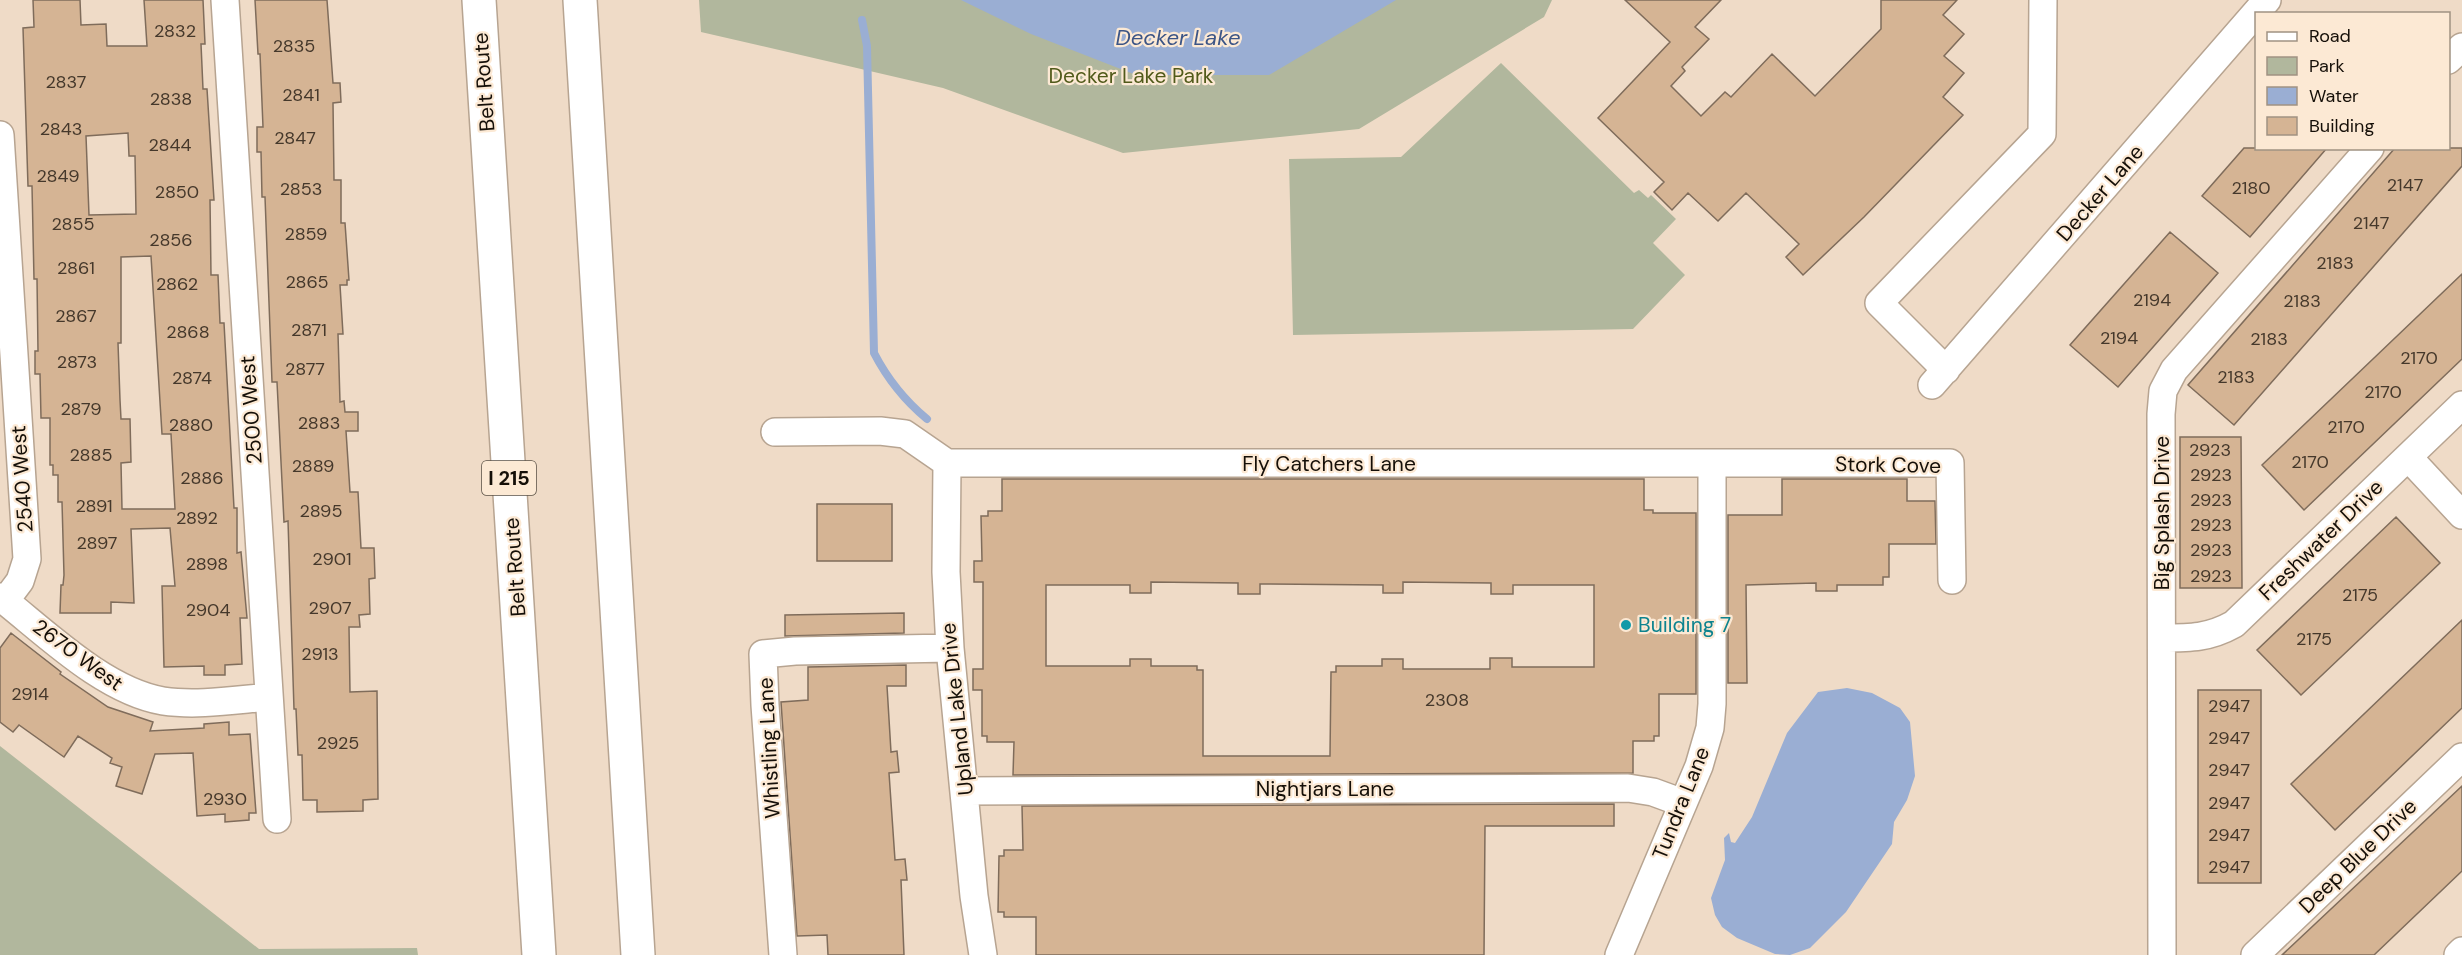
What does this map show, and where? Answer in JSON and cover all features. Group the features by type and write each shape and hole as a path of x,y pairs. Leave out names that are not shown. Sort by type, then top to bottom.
{"highway":[{"name":"Belt Route","path":"479,0 539,955"},
{"path":"580,0 638,955"}],"street":[{"name":"2500 West","path":"225,0 277,819"},
{"name":"Decker Lane","path":"2043,0 2042,134 1879,303 1939,377 2255,14"},
{"name":"Decker Lane","path":"2257,12 2267,0"},
{"path":"2450,58 2462,47"},
{"name":"2540 West","path":"0,135 27,559 20,581 2,599"},
{"name":"Big Splash Drive","path":"2162,955 2161,414 2163,391 2174,370 2368,150"},
{"name":"Freshwater Drive","path":"2162,639 2195,638 2216,634 2234,624 2462,405"},
{"path":"775,432 880,431 905,434 947,463"},
{"path":"2408,457 2462,515"},
{"name":"Fly Catchers Lane","path":"947,463 1712,464"},
{"name":"Upland Lake Drive","path":"947,463 946,584 950,648 974,896 983,955"},
{"name":"Stork Cove","path":"1712,464 1950,463 1952,580"},
{"name":"Tundra Lane","path":"1619,955 1699,766 1710,728 1712,464"},
{"name":"2670 West","path":"2,599 93,670 127,691 163,701 187,703 269,697"},
{"name":"Whistling Lane","path":"783,955 765,717 763,654 795,651 950,648"},
{"name":"Deep Blue Drive","path":"2255,955 2462,757"},
{"name":"Nightjars Lane","path":"965,791 1628,788 1653,792 1683,803"},
{"path":"2458,955 2462,951"}],"green space":[{"name":"Decker Lake Park","path":"699,0 1552,0 1544,17 1359,129 1123,153 943,88 701,32"},
{"path":"1501,63 1634,193 1639,190 1648,198 1651,195 1676,219 1653,243 1685,275 1633,329 1293,335 1289,159 1401,157"},
{"path":"0,746 259,949 417,948 418,955 0,955"}],"water":[{"name":"Decker Lake","path":"961,0 1396,0 1269,75 1136,75 1031,34"},
{"path":"1847,688 1872,693 1900,708 1910,722 1915,776 1907,800 1894,822 1892,844 1846,912 1810,948 1790,955 1775,954 1737,938 1722,927 1715,915 1711,898 1725,860 1724,838 1729,833 1731,842 1735,843 1752,817 1787,733 1818,692"}],"building":[{"path":"33,0 80,0 81,25 106,24 107,46 147,46 144,0 203,0 205,44 201,44 203,89 207,89 214,200 210,200 211,275 218,275 220,323 224,323 234,508 237,508 237,553 241,552 247,618 240,618 242,664 225,665 225,675 204,675 204,666 164,667 162,586 175,586 170,528 131,529 134,603 111,602 111,613 60,613 61,585 63,585 64,575 62,502 58,502 58,475 53,475 53,465 50,465 50,418 41,418 40,374 35,374 35,351 38,351 37,279 34,279 32,186 28,186 23,28 34,27","holes":["128,133 129,156 135,156 136,214 89,215 86,136","151,256 162,434 171,434 175,509 122,509 121,463 131,462 130,419 121,419 120,400 118,343 121,343 121,257"]},
{"path":"255,0 327,0 333,83 340,83 341,102 333,103 334,180 341,180 341,223 345,223 349,280 347,280 347,285 340,285 343,334 338,334 340,402 344,401 345,412 358,412 358,431 346,431 350,492 358,492 361,548 374,548 375,578 369,579 370,614 359,615 360,627 349,627 350,692 377,691 378,799 363,800 363,811 317,812 317,800 303,800 302,755 298,755 296,709 294,709 288,521 284,522 277,382 272,382 265,197 262,197 261,152 257,152 257,127 263,127"},
{"path":"1625,0 1721,0 1695,27 1709,39 1682,67 1685,71 1671,86 1701,116 1725,92 1731,97 1772,54 1815,96 1881,29 1881,0 1957,0 1943,15 1964,34 1944,56 1964,73 1943,97 1963,115 1864,217 1803,275 1786,257 1799,244 1746,193 1718,221 1688,193 1672,210 1654,192 1664,182 1598,118 1670,42"},
{"path":"2244,148 2325,150 2250,237 2202,196"},
{"path":"2462,148 2462,166 2234,425 2188,385 2393,150"},
{"path":"2170,232 2218,273 2118,387 2070,345"},
{"path":"2462,274 2462,359 2304,510 2262,465"},
{"path":"2180,437 2241,437 2242,588 2180,588"},
{"path":"1002,479 1644,479 1644,510 1653,510 1653,513 1696,513 1696,694 1659,694 1659,736 1654,736 1654,741 1633,741 1633,773 1013,775 1014,742 987,742 987,736 982,736 982,690 973,690 973,669 983,669 983,582 974,582 974,561 982,561 981,516 988,516 988,511 1002,511","holes":["1151,582 1238,583 1238,594 1260,594 1260,584 1383,585 1383,593 1403,593 1403,582 1491,583 1491,594 1513,594 1513,585 1594,585 1594,667 1512,667 1512,658 1490,658 1490,669 1403,669 1403,659 1382,659 1382,666 1336,666 1336,672 1331,672 1330,756 1203,756 1203,670 1197,670 1197,666 1151,666 1151,659 1130,659 1130,666 1046,666 1046,585 1130,585 1130,593 1151,593"]},
{"path":"1782,479 1907,479 1907,501 1935,501 1936,544 1889,544 1889,577 1883,577 1883,585 1837,585 1837,591 1816,591 1816,583 1746,585 1747,683 1728,683 1728,515 1782,515"},
{"path":"817,504 892,504 892,561 817,561"},
{"path":"2396,517 2440,563 2301,695 2257,650"},
{"path":"904,613 904,633 785,636 785,615"},
{"path":"2462,620 2462,708 2335,830 2291,784"},
{"path":"11,633 61,672 60,674 108,707 153,722 150,731 204,728 204,724 229,722 229,735 250,734 256,813 249,813 249,820 225,822 225,814 197,816 193,753 155,754 142,794 116,786 122,767 110,763 112,758 78,736 64,757 19,725 13,732 0,722 0,648"},
{"path":"906,665 906,686 887,686 891,752 897,751 899,772 889,773 895,860 905,859 907,880 901,880 904,955 828,955 827,935 797,936 781,702 808,700 808,667"},
{"path":"2198,690 2261,690 2261,883 2198,883"},
{"path":"2462,786 2462,871 2374,955 2282,955"},
{"path":"1614,804 1614,826 1485,826 1484,955 1036,955 1036,917 1004,917 1004,912 998,912 999,856 1004,856 1004,850 1023,850 1022,806"}],"waterway":[{"path":"862,20 867,46 874,353 897,389 927,419"}],"place":[{"name":"Building 7","path":"1626,625"}]}
